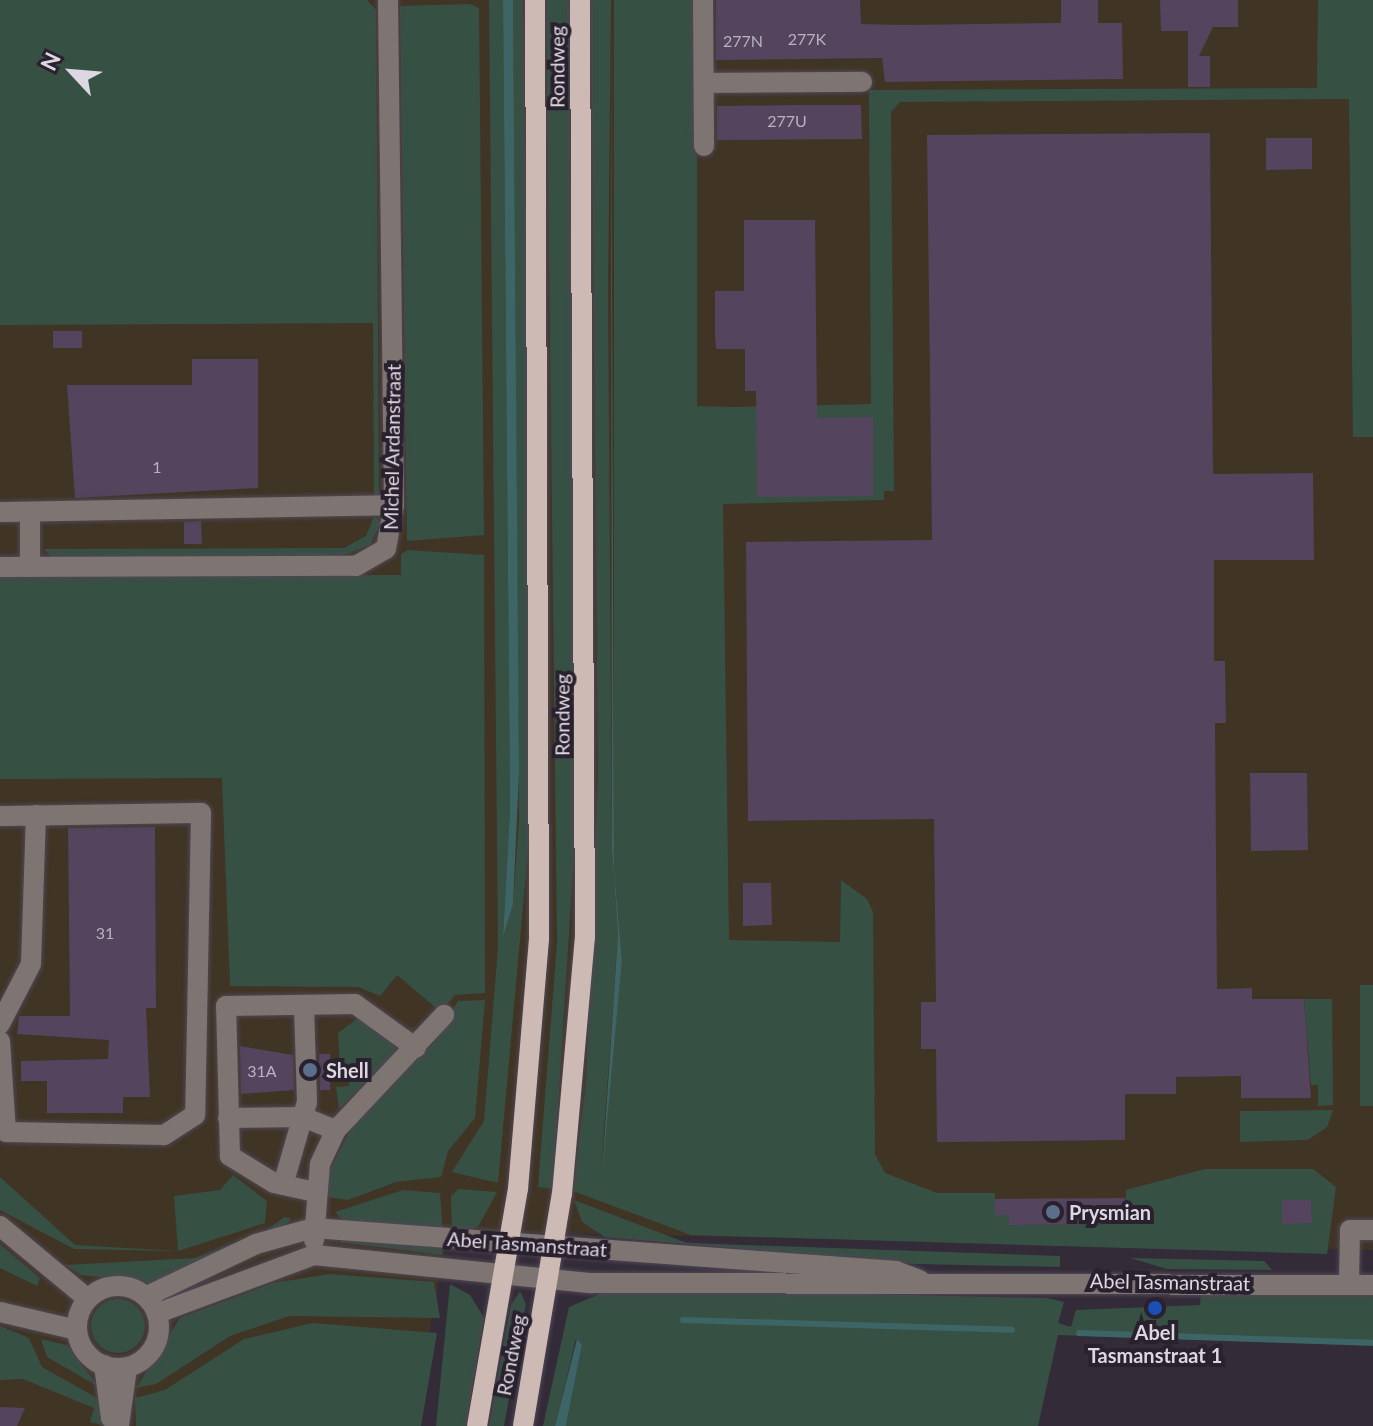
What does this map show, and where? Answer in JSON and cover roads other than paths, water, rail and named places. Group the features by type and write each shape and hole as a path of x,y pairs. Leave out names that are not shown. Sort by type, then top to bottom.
{"main road":[{"name":"Rondweg","path":"477,1426 505,1276 531,1057 542,807 535,0"},
{"name":"Rondweg","path":"523,1426 550,1281 579,1031 587,866 580,0"}],"street":[{"name":"Michel Ardanstraat","path":"0,567 356,566 386,549 394,505 388,0"},
{"path":"703,0 704,146"},
{"path":"704,83 862,82"},
{"path":"0,512 394,505"},
{"path":"30,512 30,567"},
{"path":"0,816 201,813 195,1115 164,1135 6,1132 0,1041"},
{"path":"0,1024 31,964 36,815"},
{"path":"315,1192 283,1185 230,1156 226,1006 355,1004 416,1048"},
{"path":"283,1185 303,1117 304,1005"},
{"path":"314,1255 315,1192 336,1130 444,1015"},
{"path":"228,1118 303,1117 336,1130"},
{"path":"0,1226 88,1299"},
{"name":"Abel Tasmanstraat","path":"152,1304 256,1244 313,1228 896,1271 919,1280"},
{"path":"1349,1284 1350,1230 1373,1230"},
{"name":"Abel Tasmanstraat","path":"152,1304 314,1255 550,1281 897,1288 919,1280 1373,1285"},
{"path":"119,1426 127,1368 156,1343 152,1304 110,1286 88,1299 77,1330 85,1352 104,1365 127,1368"},
{"path":"0,1312 77,1330"},
{"path":"104,1365 111,1418 119,1426"}],"waterway":[{"path":"683,1320 1012,1330"},
{"path":"1079,1333 1373,1343"}],"place":[{"name":"Shell","path":"310,1070"},
{"name":"Prysmian","path":"1053,1212"},
{"name":"Abel Tasmanstraat 1","path":"1155,1308"}]}
